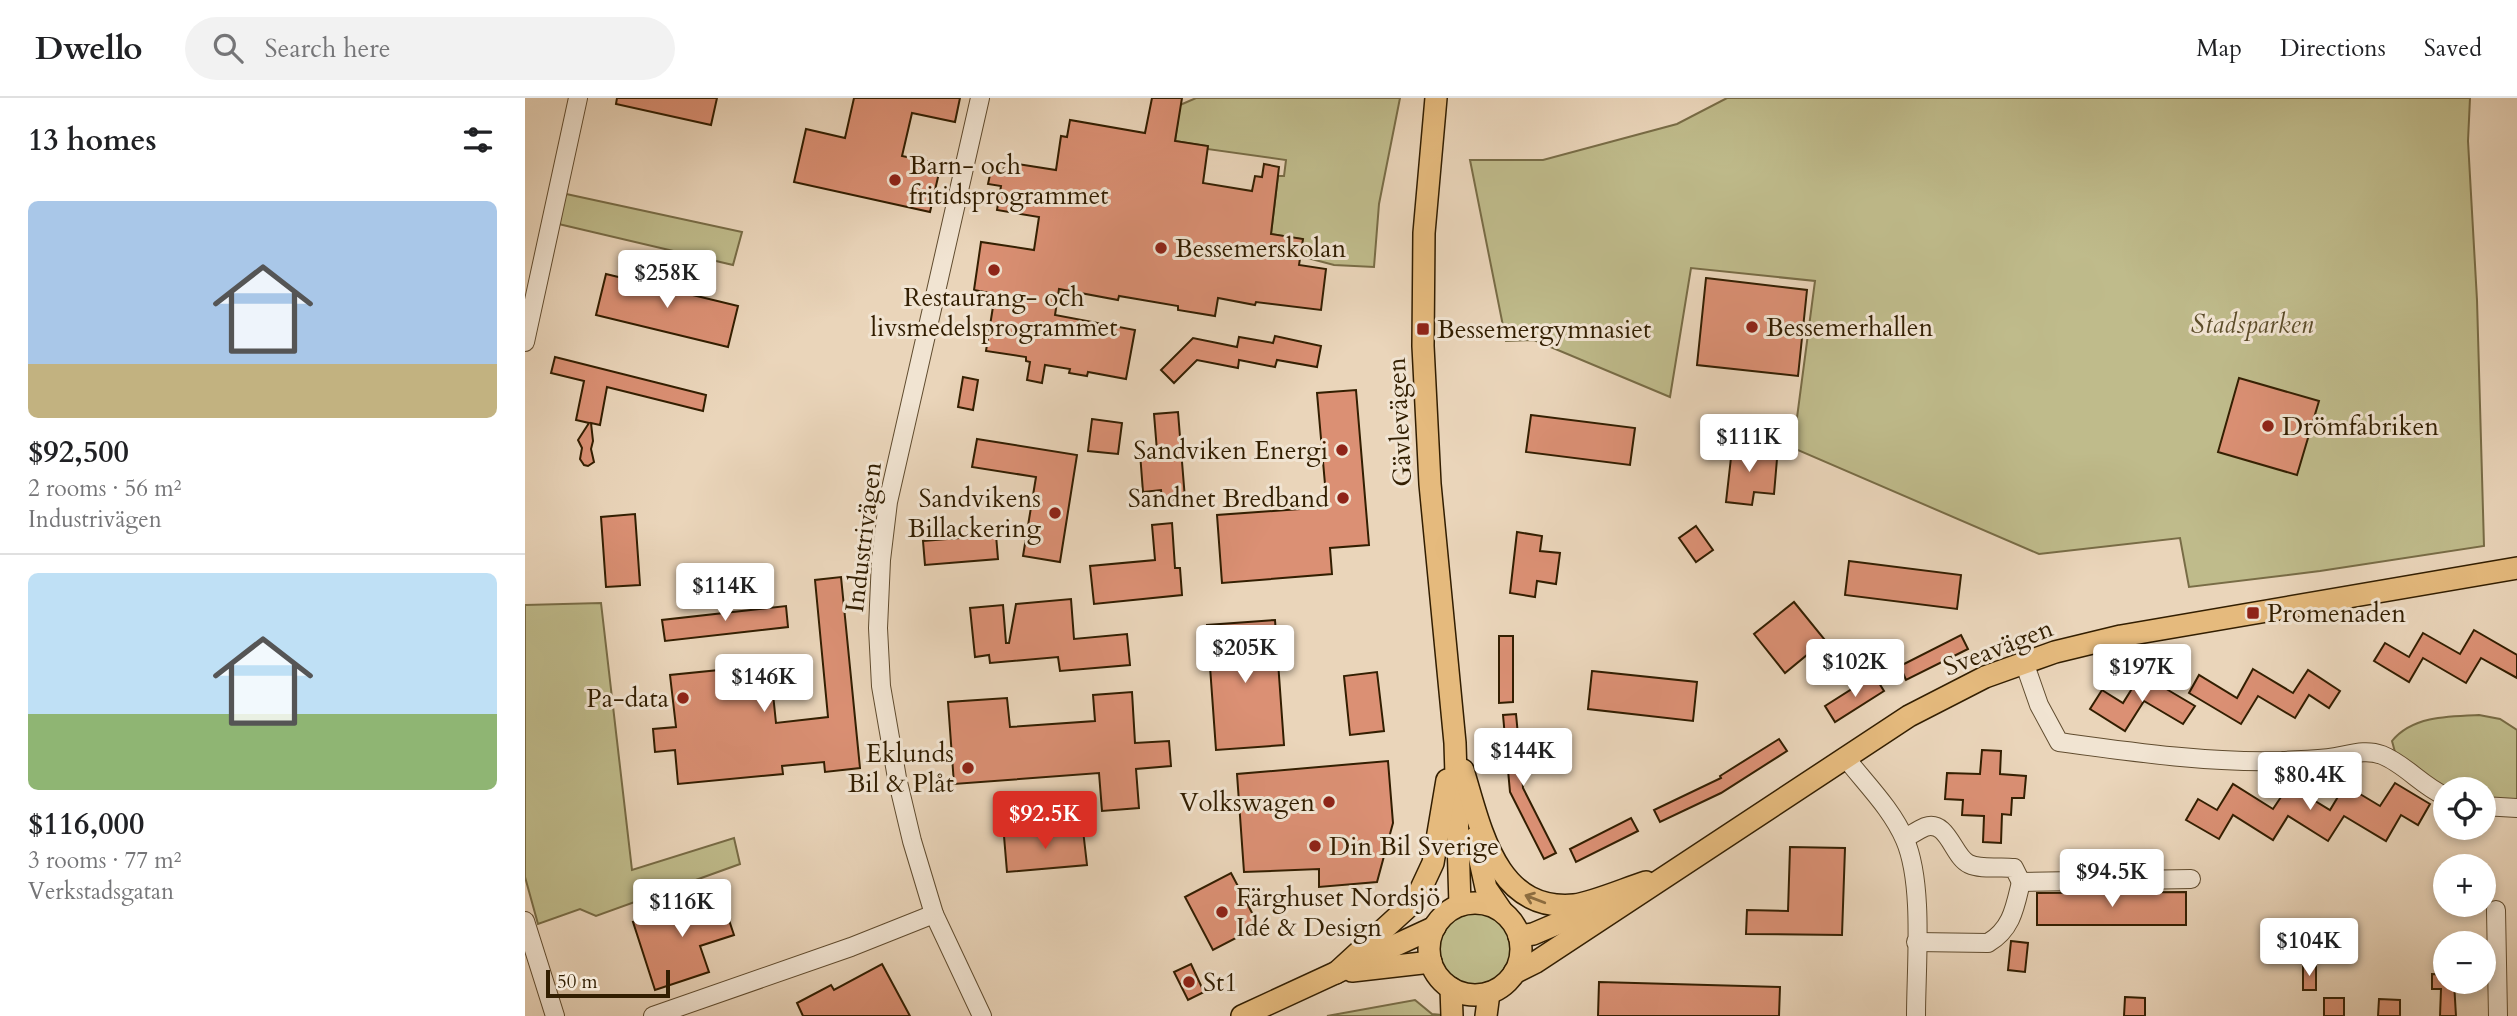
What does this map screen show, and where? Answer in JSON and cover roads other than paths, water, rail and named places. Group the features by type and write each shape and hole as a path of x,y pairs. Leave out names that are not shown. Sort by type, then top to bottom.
{"main road":[{"name":"Gävlevägen","path":"1436,98 1425,222 1423,346 1430,484 1455,743 1460,905"},
{"name":"Sveavägen","path":"1514,973 1536,962 1671,875 1909,716 1985,677 2024,662 2120,636 2517,568"},
{"name":"Gävlevägen","path":"1455,743 1486,888 1514,924 1519,936"},
{"path":"1455,743 1491,854 1511,886 1523,894 1543,903 1578,904 1671,875"},
{"path":"1336,973 1407,908 1424,885 1433,863 1455,743"},
{"name":"Sveavägen","path":"1519,936 1533,934 1671,875"},
{"path":"1501,910 1484,903 1460,905 1447,913 1435,927 1430,943 1431,962 1437,975 1451,988 1470,994 1489,993 1505,984 1514,973 1521,954 1519,936"},
{"path":"1243,1016 1435,927"},
{"path":"1336,973 1431,962"},
{"path":"1451,988 1453,1016"},
{"path":"1486,1016 1489,993"}],"street":[{"path":"525,342 577,98"},
{"name":"Industrivägen","path":"980,98 890,494 881,560 878,628 881,686 897,778 912,841 934,914 982,1016"},
{"path":"2024,662 2044,715 2059,742 2111,749 2282,761 2334,757 2358,751 2383,755 2433,790"},
{"path":"1845,757 1893,819 1905,838 1912,862 1916,888 1916,1016"},
{"path":"2496,807 2517,808"},
{"path":"1905,838 1932,826 1950,840 1959,856 1968,864 2014,868 2021,882 2010,921 1997,938 1988,943 1916,942"},
{"path":"2021,882 2191,879"},
{"path":"2496,910 2498,1016"},
{"path":"653,1016 851,947 934,914"},
{"path":"525,921 555,1016"}],"place":[{"name":"Barn- och fritidsprogrammet","path":"895,180"},
{"name":"Bessemerskolan","path":"1161,248"},
{"name":"Restaurang- och livsmedelsprogrammet","path":"994,270"},
{"name":"Bessemerhallen","path":"1752,327"},
{"name":"Bessemergymnasiet","path":"1423,329"},
{"name":"Drömfabriken","path":"2268,426"},
{"name":"Sandviken Energi","path":"1342,450"},
{"name":"Sandnet Bredband","path":"1343,498"},
{"name":"Sandvikens Billackering","path":"1055,513"},
{"name":"Promenaden","path":"2253,613"},
{"name":"Pa-data","path":"683,698"},
{"name":"Eklunds Bil & Plåt","path":"968,768"},
{"name":"Volkswagen","path":"1329,802"},
{"name":"Din Bil Sverige","path":"1315,846"},
{"name":"Färghuset Nordsjö Idé & Design","path":"1222,912"},
{"name":"St1","path":"1189,982"}],"park label":[{"name":"Stadsparken","path":"2252,324"}]}
